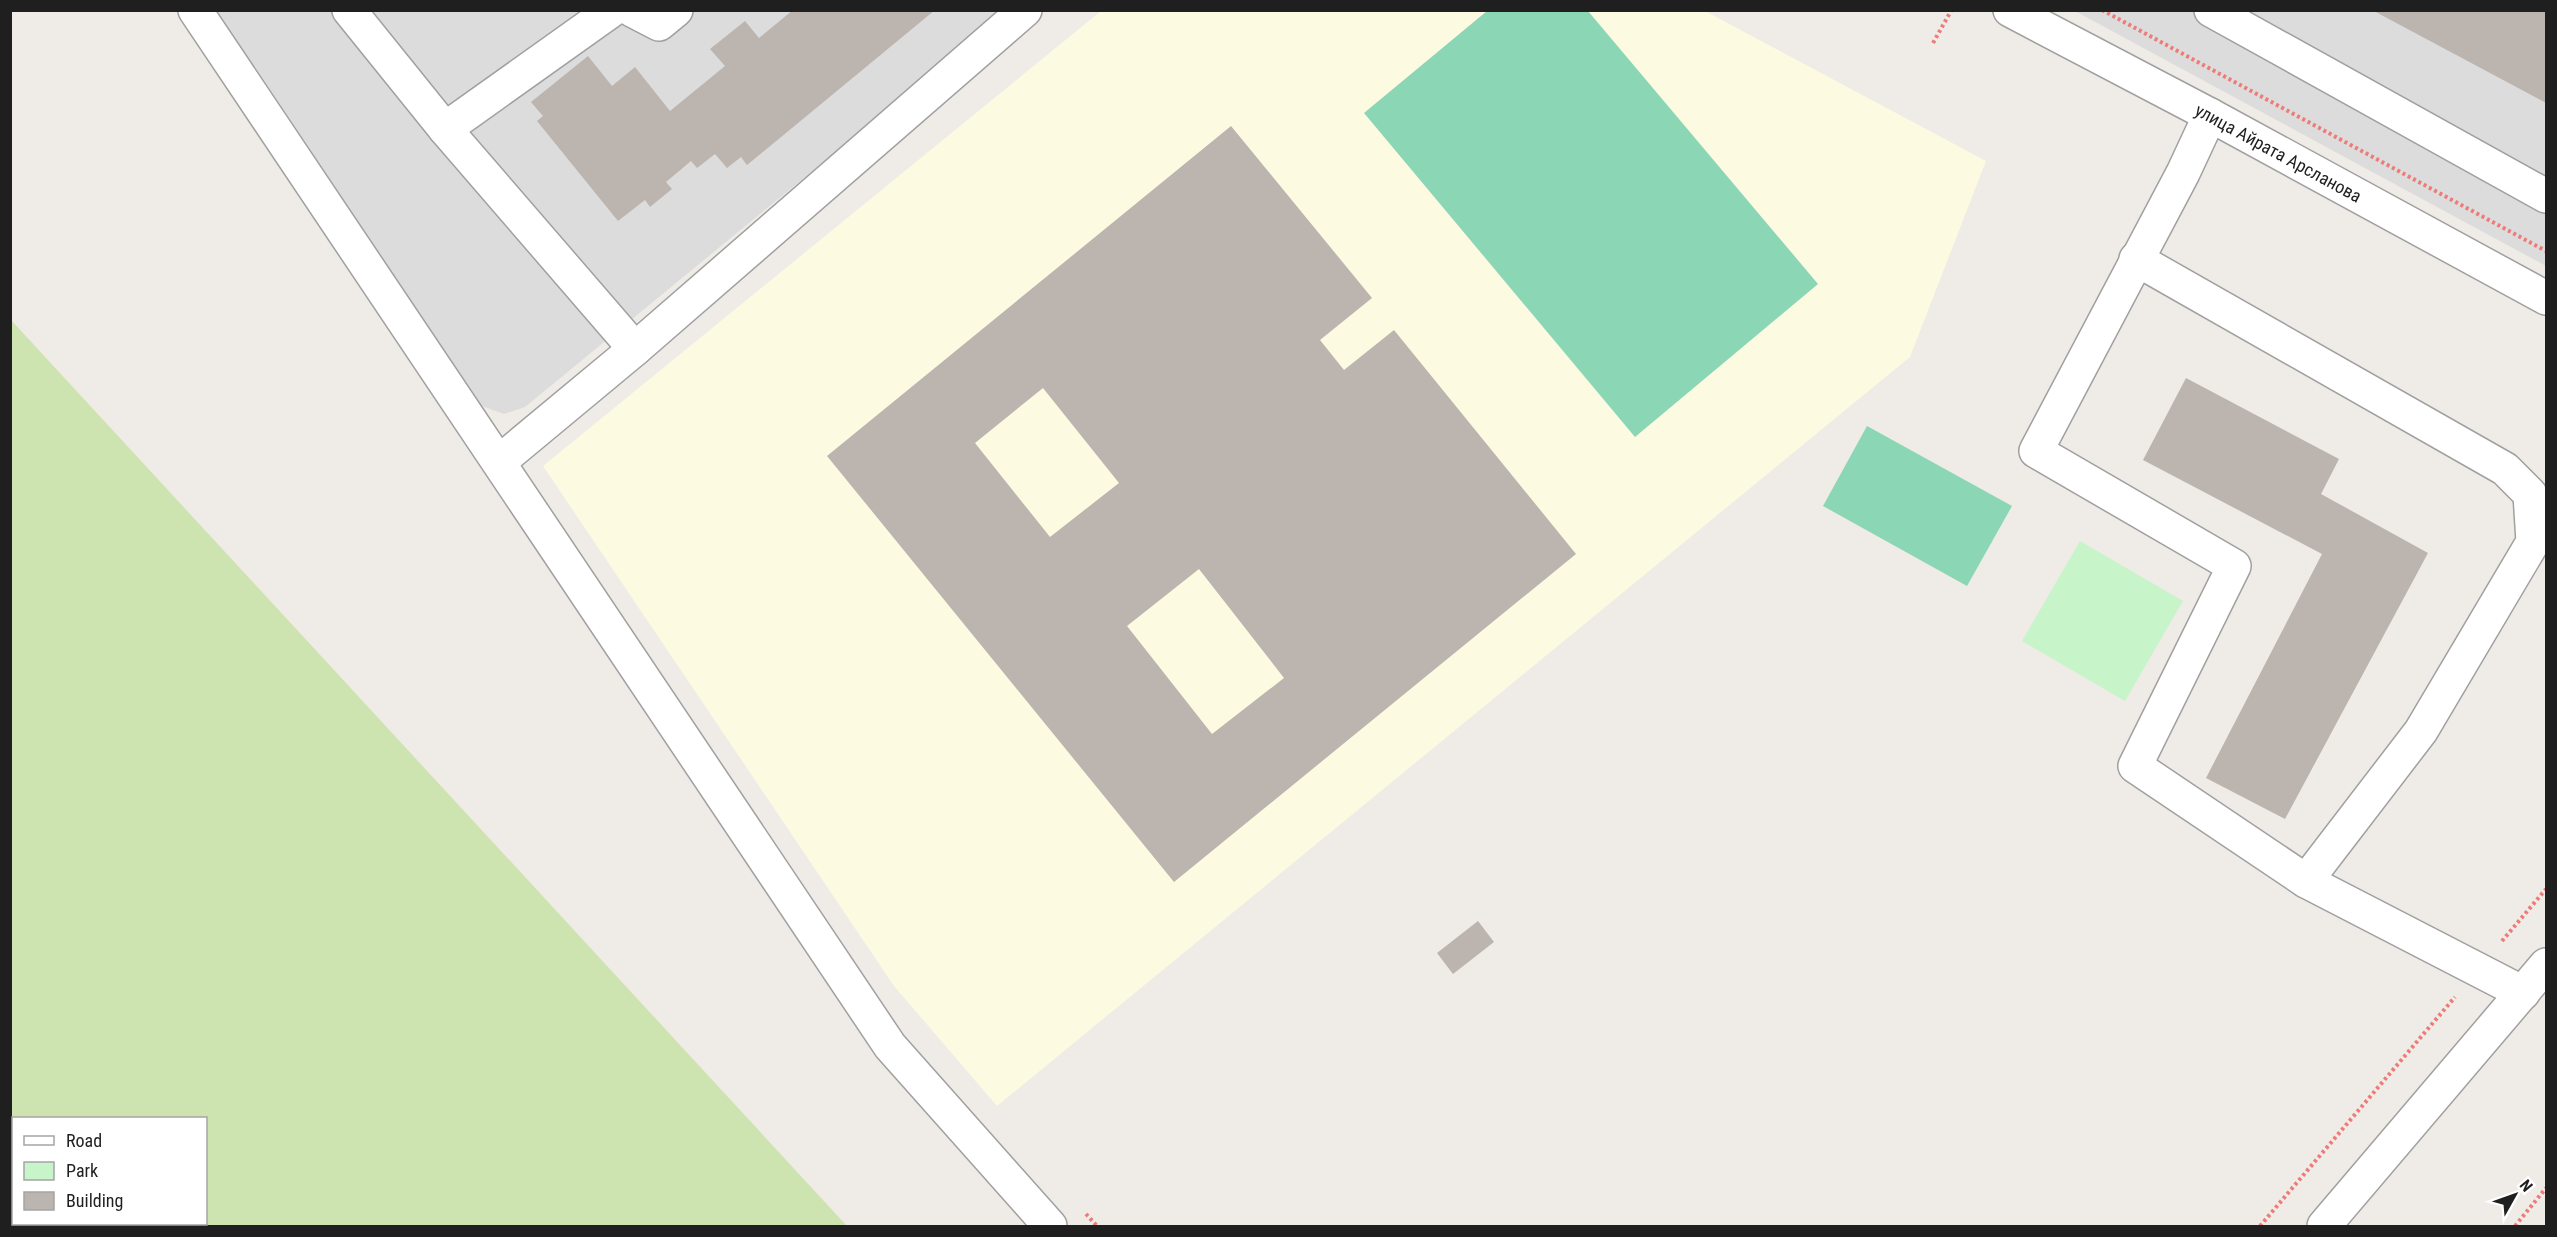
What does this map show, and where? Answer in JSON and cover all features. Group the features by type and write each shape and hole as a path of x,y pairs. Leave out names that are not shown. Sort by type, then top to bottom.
{"street":[{"path":"195,10 890,1046 1050,1227"},
{"path":"350,10 445,129 635,349"},
{"path":"445,129 612,10"},
{"path":"632,10 659,24 676,10"},
{"path":"499,462 635,349 1025,10"},
{"path":"2211,10 2547,196"},
{"name":"улица Айрата Арсланова","path":"2020,13 2547,298"},
{"path":"2210,115 2183,173 2036,451 2234,566 2135,766 2306,881 2523,993"},
{"path":"2136,259 2505,469 2530,494 2534,542 2421,731 2306,881"},
{"path":"2324,1227 2547,965"}],"path":[{"path":"2102,10 2547,251"},
{"path":"1933,43 1951,11"},
{"path":"2260,1227 2547,889"},
{"path":"2515,1227 2547,1188"}],"shaded area":[{"path":"214,11 1007,11 525,407 504,414 479,405"},
{"path":"1101,11 1705,11 1986,161 1910,357 997,1106 894,986 543,466"},
{"path":"2075,11 2546,11 2546,266"}],"green space":[{"path":"1487,11 1588,11 1818,284 1635,437 1364,113"},
{"path":"11,320 847,1226 11,1226"},
{"path":"1867,426 2012,506 1967,586 1823,506"},
{"path":"2080,541 2183,601 2125,701 2022,641"}],"building":[{"path":"793,10 935,10 747,165 741,157 727,168 715,154 697,168 691,161 666,182 672,189 650,207 645,200 618,221 537,121 543,116 531,102 588,56 612,86 635,67 670,111 725,66 710,49 745,21 759,38"},
{"path":"2372,10 2546,10 2546,103"},
{"path":"1231,126 1372,298 1320,340 1344,370 1394,330 1576,554 1174,882 827,456","holes":["1043,388 1119,483 1050,537 975,443","1199,569 1284,678 1212,734 1127,626"]},
{"path":"2186,378 2339,459 2321,494 2428,553 2285,819 2206,778 2322,554 2143,460"},
{"path":"1478,921 1494,942 1453,974 1437,953"}]}
